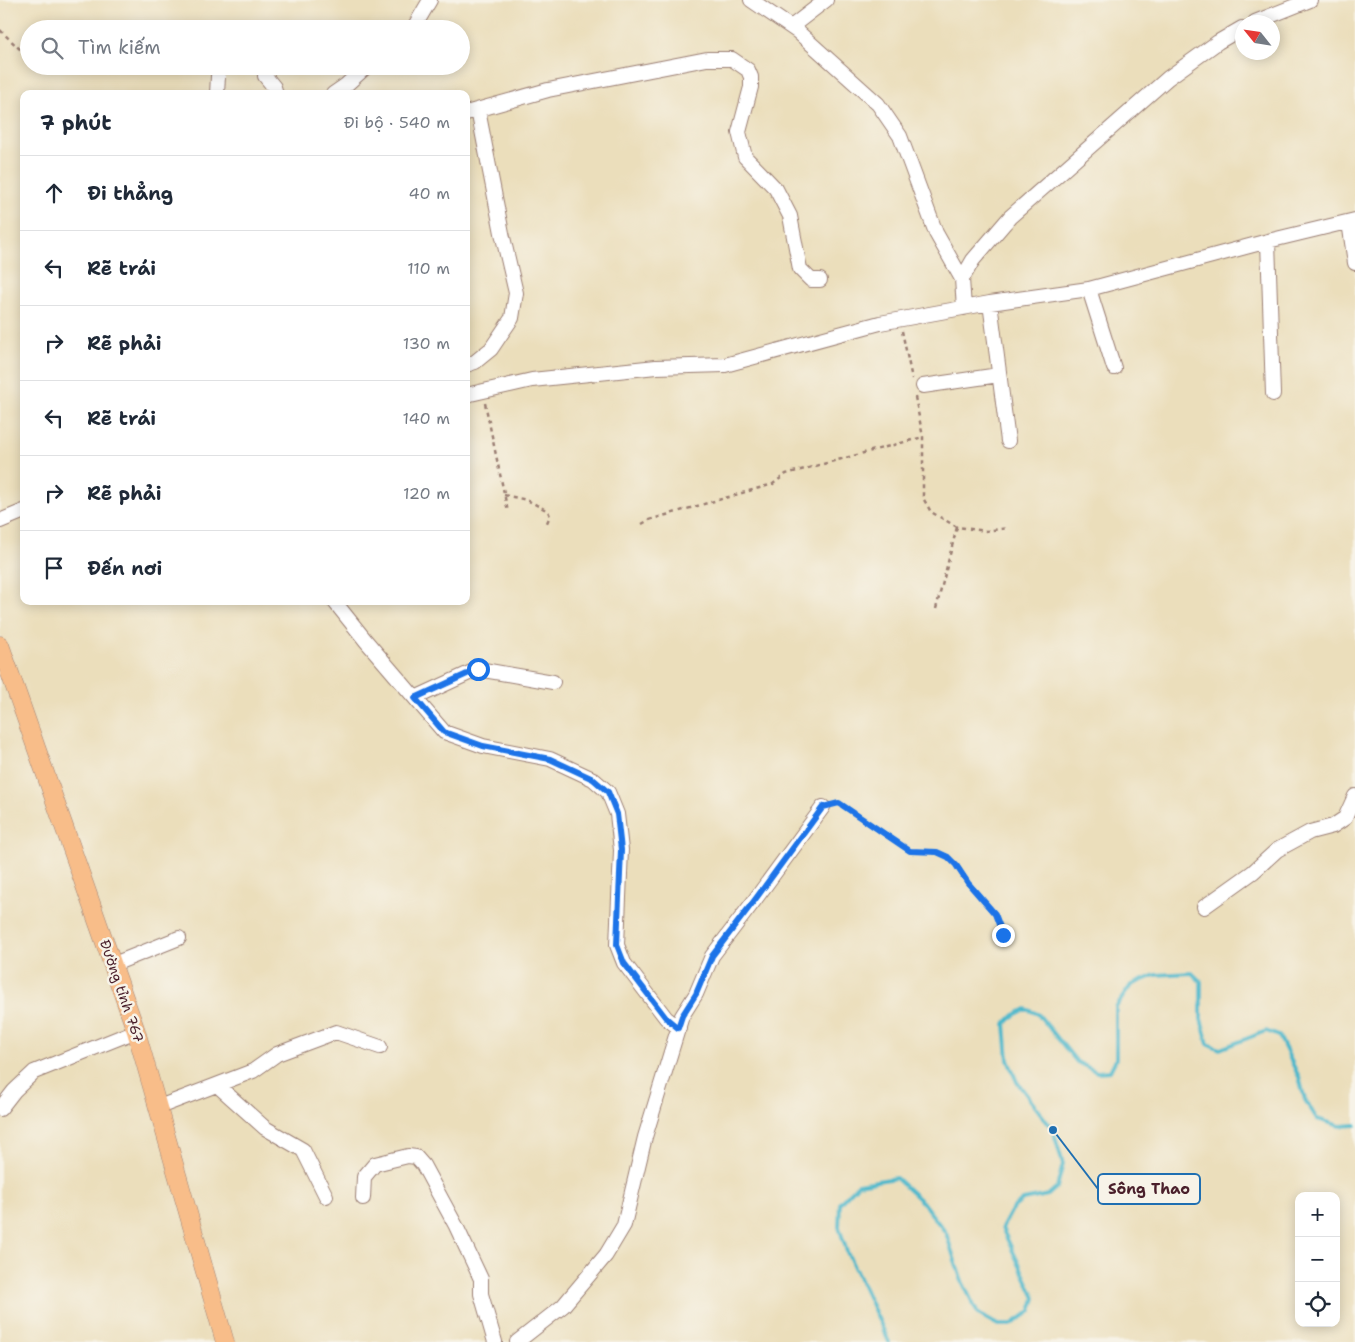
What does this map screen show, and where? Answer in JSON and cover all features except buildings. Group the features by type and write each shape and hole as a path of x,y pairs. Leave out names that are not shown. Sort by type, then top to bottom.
{"main road":[{"name":"Đường tỉnh 767","path":"0,645 114,964 136,1031 225,1342"}],"street":[{"path":"418,20 430,0"},
{"path":"751,0 791,27 878,104 900,136 936,233 962,279 964,308"},
{"path":"791,27 826,0"},
{"path":"1272,15 1310,0"},
{"path":"962,279 973,260 1010,217 1168,78 1235,32"},
{"path":"470,364 491,349 512,318 516,293 472,112 548,90 707,59 732,59 744,66 751,77 751,87 739,132 745,157 776,189 790,216 800,269 811,280 820,280"},
{"path":"266,75 275,90"},
{"path":"339,90 357,75"},
{"path":"217,90 218,76"},
{"path":"470,394 532,380 646,368 725,365 880,323 990,303 1089,289 1268,241 1352,221 1355,263"},
{"path":"1268,241 1274,394"},
{"path":"1089,289 1114,368"},
{"path":"990,303 1008,440"},
{"path":"923,386 999,374"},
{"path":"0,521 20,513"},
{"path":"337,605 444,732 483,746 550,759 593,779 608,792 617,814 621,850 617,945 624,963 666,1018 678,1028"},
{"path":"415,698 478,669 553,682"},
{"path":"1204,907 1253,872 1276,850 1310,832 1333,826 1345,818 1355,796"},
{"path":"517,1342 563,1306 606,1255 624,1225 645,1138 682,1016 696,994 712,956 823,807"},
{"path":"114,964 179,938"},
{"path":"0,1109 14,1091 34,1072 136,1031"},
{"path":"158,1107 253,1071 278,1054 336,1032 380,1047"},
{"path":"217,1085 265,1128 303,1150 326,1196"},
{"path":"363,1198 364,1177 376,1164 408,1156 416,1157 424,1165 481,1279 480,1294 495,1342"}],"path":[{"path":"0,30 20,49"},
{"path":"900,320 924,437 923,498 931,512 957,528 986,531 1008,528"},
{"path":"482,392 508,512"},
{"path":"642,524 649,520 773,484 786,474 924,437"},
{"path":"504,495 526,500 548,511 550,516 546,525"},
{"path":"936,609 957,528"},
{"path":"823,807 839,803 910,851 937,852 948,857 995,914 1003,935"}],"waterway":[{"path":"889,1342 847,1252 839,1227 840,1203 858,1184 896,1178 923,1203 946,1233 961,1279 978,1314 998,1325 1011,1325 1031,1311 1035,1298 1002,1228 1013,1208 1023,1200 1048,1195 1057,1187 1063,1164 1053,1130 1017,1082 1008,1060 1005,1024 1014,1015 1026,1009 1038,1014 1077,1062 1097,1072 1110,1071 1116,1059 1116,1007 1131,985 1155,975 1192,973 1201,982 1201,1019 1208,1044 1220,1049 1266,1031 1279,1036 1299,1077 1305,1100 1317,1119 1340,1126 1355,1125"}],"place":[{"name":"Sông Thao","path":"1053,1130"}],"route":[{"path":"478,669 415,698 444,732 483,746 550,759 593,779 608,792 617,814 621,850 617,945 624,963 666,1018 678,1028 682,1016 696,994 712,956 823,807 839,803 857,817 910,851 937,852 948,857 995,914 1003,935"}]}
